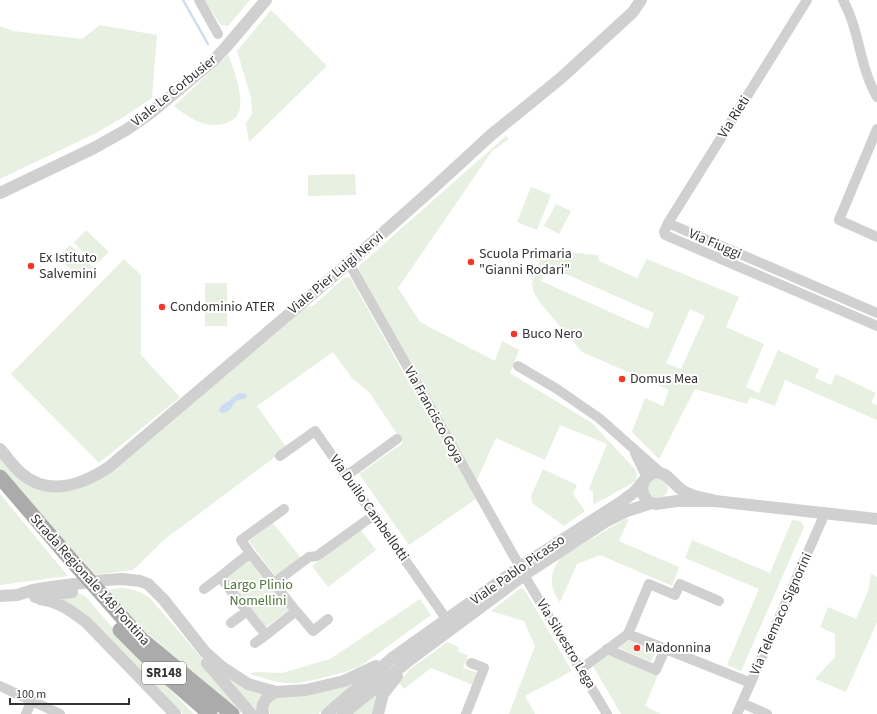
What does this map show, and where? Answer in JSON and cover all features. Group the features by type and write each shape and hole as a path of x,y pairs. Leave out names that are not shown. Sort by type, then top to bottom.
{"main road":[{"name":"Strada Regionale 148 Pontina","path":"0,477 120,630 161,671 210,714"},
{"name":"Strada Regionale 148 Pontina","path":"0,489 143,641 217,714"},
{"path":"120,630 141,656 196,714"},
{"path":"143,641 232,714"}],"street":[{"path":"198,0 218,34"},
{"name":"Viale Le Corbusier","path":"0,192 100,144 126,130 161,106 212,62 266,0"},
{"name":"Viale Pier Luigi Nervi","path":"619,24 633,0"},
{"name":"Viale Pier Luigi Nervi","path":"0,449 20,472 32,481 46,486 77,484 108,467 349,263 432,190 490,135 561,78 633,12 641,0"},
{"name":"Via Rieti","path":"665,235 664,232 668,223 807,0"},
{"path":"843,0 853,19 866,73 877,97"},
{"path":"877,129 839,220 877,237"},
{"name":"Via Fiuggi","path":"668,223 877,313"},
{"name":"Via Fiuggi","path":"665,235 877,326"},
{"name":"Via Francisco Goya","path":"349,263 522,571"},
{"path":"758,274 762,264"},
{"path":"775,281 779,271"},
{"path":"833,307 837,296"},
{"path":"518,366 557,389 599,418 661,473"},
{"name":"Via Duilio Cambellotti","path":"280,456 315,431 447,620"},
{"path":"346,476 397,440"},
{"path":"634,450 646,479 642,488 644,496 652,503"},
{"name":"Viale Pablo Picasso","path":"327,714 391,660 447,620 522,571 624,500 646,479 656,473 661,473 668,476 673,484 686,492 715,501"},
{"path":"665,503 672,496 674,490 673,484"},
{"name":"Viale Pablo Picasso","path":"343,714 522,571 604,522 627,511 652,503 658,504 688,500 715,501 877,519"},
{"path":"284,509 241,540 313,632 328,619"},
{"name":"Via Telemaco Signorini","path":"737,714 825,513"},
{"path":"274,584 309,558 317,556 374,514"},
{"path":"204,589 250,553"},
{"name":"Via Silvestro Lega","path":"522,571 607,714"},
{"path":"220,577 266,635"},
{"name":"Viale Pablo Picasso","path":"17,595 33,590 51,587 117,579 140,581 148,584 164,600 205,652 222,667 248,684 276,692 306,690 344,681 391,660"},
{"path":"581,669 628,634 649,584 675,595 680,584 719,601"},
{"path":"32,598 112,586 125,586 141,589 162,610 251,714"},
{"path":"0,596 17,595 43,599 63,606 74,613 86,622 175,714"},
{"path":"231,623 247,611"},
{"path":"255,643 296,611"},
{"path":"628,634 751,683"},
{"path":"607,649 656,670 665,649"},
{"name":"Viale Pablo Picasso","path":"378,714 383,694 407,662"},
{"path":"466,714 484,668 471,663"},
{"path":"0,686 60,714"},
{"path":"264,714 262,710 264,702 269,696 276,692"},
{"path":"26,714 32,700"},
{"path":"742,704 767,714"}],"green space":[{"path":"204,0 250,0 228,26 221,25"},
{"path":"271,10 327,66 249,142 246,123 252,114 251,97 237,51"},
{"path":"100,25 157,35 152,98 96,133 0,179 0,26 13,31 82,39"},
{"path":"228,55 235,75 240,98 239,112 236,118 219,125 205,124 198,122 174,106"},
{"path":"506,136 509,139 492,151 398,288 420,322 495,361 502,341 519,350 510,373 592,423 635,469 637,473 636,481 593,505 593,492 589,489 607,444 560,425 545,460 496,438 476,482 359,270 359,266"},
{"path":"355,174 356,195 308,196 308,175"},
{"path":"531,187 551,195 537,230 517,222"},
{"path":"556,204 571,211 559,234 544,226"},
{"path":"86,230 109,252 96,264 74,243"},
{"path":"70,245 93,267 81,279 58,257"},
{"path":"543,250 598,255 599,261 637,278 647,259 739,297 726,327 764,344 746,387 759,393 778,350 819,369 815,378 831,385 836,374 876,393 871,403 877,405 877,420 785,380 775,406 750,397 747,404 695,389 659,459 632,432 645,398 663,406 669,390 582,352 541,304 534,293 532,283","holes":["548,266 654,313 648,329 541,281","690,309 705,316 681,369 666,363"]},
{"path":"124,259 141,275 141,355 180,397 99,463 11,374"},
{"path":"350,277 476,499 409,545 359,474 403,443 369,392 352,378 333,352 257,406 287,448 165,539 133,570 92,575 0,468 0,454 19,476 79,487 298,308 313,306 344,278"},
{"path":"205,283 227,283 227,326 205,326"},
{"path":"543,469 577,485 573,494 585,511 564,526 532,503 531,496"},
{"path":"658,478 665,481 668,488 665,495 658,498 651,495 648,488 651,481"},
{"path":"0,494 68,576 0,585"},
{"path":"625,519 629,519 619,541 679,567 672,586 600,555 577,564 560,602 552,585 552,579 557,563 561,557"},
{"path":"792,520 801,521 804,527 741,671 727,665 759,589 685,558 692,540 770,573"},
{"path":"273,523 301,558 276,577 249,541"},
{"path":"360,529 376,550 328,587 312,566"},
{"name":"Largo Plinio Nomellini","path":"250,558 290,609 266,627 226,576"},
{"path":"871,574 877,577 877,622 846,692 815,679 835,657 835,634 820,627 828,607 856,619 868,591"},
{"path":"121,588 136,591 149,597 248,714 243,714 235,708 145,631 105,590"},
{"path":"521,588 524,589 572,671 525,696 535,714 509,714 535,646 524,621 491,611"},
{"path":"78,593 85,596 137,656 194,714 183,714 86,614 69,603 53,597"},
{"path":"420,599 431,615 362,665 345,672 298,683 284,683 250,674 255,672 282,673 330,659"},
{"path":"628,639 656,650 651,662 617,647"},
{"path":"447,642 458,647 459,652 468,655 463,668 478,673 473,685 431,668 404,689 399,683 409,670"},
{"path":"609,655 658,675 645,706 661,714 621,714 593,666"},
{"path":"219,667 267,690 257,714"},
{"path":"372,671 318,714 270,714 268,711 269,700 272,695"},
{"path":"386,683 373,714 350,714"}],"water":[{"path":"239,393 247,394 246,398 236,401 228,411 223,413 220,412 219,410 222,405"}],"waterway":[{"path":"183,0 208,44"}],"place":[{"name":"Scuola Primaria \"Gianni Rodari\"","path":"471,262"},
{"name":"Ex Istituto Salvemini","path":"31,266"},
{"name":"Condominio ATER","path":"162,307"},
{"name":"Buco Nero","path":"514,334"},
{"name":"Domus Mea","path":"622,379"},
{"name":"Madonnina","path":"637,648"}]}
